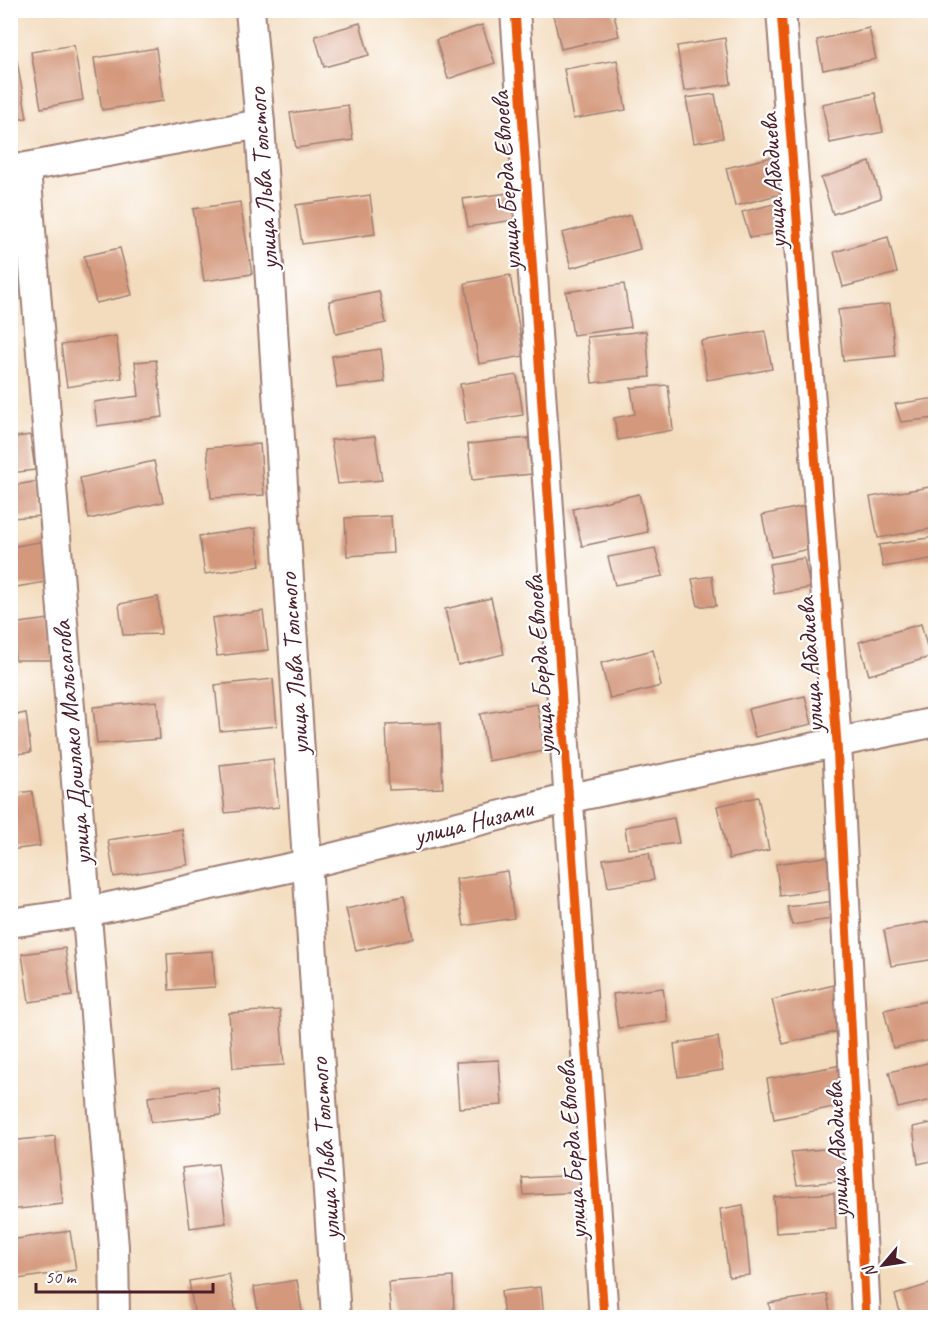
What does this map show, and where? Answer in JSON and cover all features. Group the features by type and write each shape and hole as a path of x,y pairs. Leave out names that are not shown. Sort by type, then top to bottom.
{"street":[{"name":"улица Льва Толстого","path":"250,10 260,124 336,1317"},
{"name":"улица Берда Евлоева","path":"515,10 604,1317"},
{"name":"улица Абадиева","path":"781,10 837,743 866,1317"},
{"path":"18,170 260,124"},
{"name":"улица Дошлако Мальсагова","path":"18,170 86,912 114,1247 115,1317"},
{"name":"улица Низами","path":"10,923 86,912 307,864 570,798 936,722"}],"building":[{"path":"552,10 613,10 619,36 561,49"},
{"path":"360,23 369,55 324,67 315,36"},
{"path":"482,25 495,63 448,79 436,40"},
{"path":"869,28 876,59 823,70 817,40"},
{"path":"725,38 731,84 684,91 677,46"},
{"path":"74,45 83,100 41,108 31,52"},
{"path":"156,48 163,101 102,110 94,58"},
{"path":"617,60 626,110 573,119 564,69"},
{"path":"17,61 27,118 10,121 10,62"},
{"path":"875,93 883,132 830,143 822,104"},
{"path":"715,94 723,138 694,143 686,98"},
{"path":"348,105 353,140 296,148 290,113"},
{"path":"780,155 789,192 735,206 726,168"},
{"path":"870,162 881,198 833,214 821,178"},
{"path":"516,192 520,219 468,227 463,199"},
{"path":"370,195 375,234 302,244 296,205"},
{"path":"240,202 252,274 204,281 193,209"},
{"path":"782,202 788,231 750,238 742,212"},
{"path":"631,215 640,249 571,268 562,233"},
{"path":"888,237 897,273 843,287 834,252"},
{"path":"120,248 132,295 96,303 84,256"},
{"path":"510,275 524,356 479,364 465,283"},
{"path":"624,284 631,327 573,335 566,292"},
{"path":"379,291 386,323 336,334 329,301"},
{"path":"890,304 895,356 843,361 838,310"},
{"path":"646,331 650,377 592,383 587,337"},
{"path":"765,331 772,369 707,380 701,341"},
{"path":"116,336 122,378 67,387 61,345"},
{"path":"381,349 385,382 337,388 332,356"},
{"path":"156,360 163,417 97,426 94,402 139,396 135,362"},
{"path":"517,375 523,415 466,424 460,384"},
{"path":"668,385 673,430 618,440 614,418 635,414 631,388"},
{"path":"936,398 936,418 901,422 895,404"},
{"path":"30,435 35,470 10,473 10,438"},
{"path":"375,436 382,480 338,484 331,440"},
{"path":"528,438 532,474 472,480 468,444"},
{"path":"260,444 264,495 211,498 207,448"},
{"path":"154,461 163,502 89,519 80,478"},
{"path":"39,481 43,516 10,518 10,486"},
{"path":"936,486 936,528 878,538 870,497"},
{"path":"639,494 648,532 582,546 573,509"},
{"path":"810,505 819,547 771,557 762,515"},
{"path":"391,516 393,553 347,556 345,518"},
{"path":"255,528 260,566 205,574 199,536"},
{"path":"936,537 936,558 883,567 879,545"},
{"path":"45,541 52,581 10,588 10,547"},
{"path":"655,548 663,576 615,585 608,557"},
{"path":"804,558 810,588 774,594 769,564"},
{"path":"712,576 716,606 698,606 692,579"},
{"path":"158,597 161,634 123,635 119,604"},
{"path":"491,598 504,654 458,665 445,609"},
{"path":"263,611 268,650 217,656 212,618"},
{"path":"49,619 53,660 15,660 12,624"},
{"path":"921,624 930,657 869,675 859,642"},
{"path":"653,650 661,686 610,699 601,663"},
{"path":"273,679 277,726 220,731 215,685"},
{"path":"805,696 812,724 755,737 748,709"},
{"path":"157,701 160,739 97,744 93,707"},
{"path":"537,704 545,751 488,761 480,714"},
{"path":"26,713 31,752 10,755 10,716"},
{"path":"440,723 443,788 389,790 386,725"},
{"path":"273,759 279,807 225,813 220,765"},
{"path":"32,791 40,846 10,850 10,794"},
{"path":"758,797 769,850 729,859 717,806"},
{"path":"674,818 679,843 628,849 625,827"},
{"path":"182,829 188,865 114,877 108,840"},
{"path":"649,853 654,880 608,887 603,859"},
{"path":"831,856 836,888 780,896 776,864"},
{"path":"507,871 514,918 464,926 456,879"},
{"path":"404,896 413,938 356,951 346,909"},
{"path":"835,901 839,918 792,925 787,907"},
{"path":"933,921 936,959 891,966 884,930"},
{"path":"65,948 72,996 29,1002 22,954"},
{"path":"213,951 215,987 169,990 167,954"},
{"path":"838,984 849,1029 783,1044 772,1000"},
{"path":"663,988 668,1022 618,1028 613,994"},
{"path":"936,999 936,1039 893,1048 884,1010"},
{"path":"280,1010 284,1065 233,1068 229,1013"},
{"path":"718,1037 723,1070 678,1077 674,1044"},
{"path":"499,1060 502,1105 459,1108 456,1062"},
{"path":"936,1061 936,1099 898,1108 889,1072"},
{"path":"842,1065 849,1104 774,1119 767,1079"},
{"path":"218,1087 221,1115 151,1122 148,1097"},
{"path":"936,1122 936,1160 918,1164 913,1127"},
{"path":"55,1136 63,1204 10,1210 10,1141"},
{"path":"846,1147 850,1180 797,1185 791,1152"},
{"path":"218,1164 226,1223 190,1228 182,1168"},
{"path":"584,1175 586,1192 524,1195 522,1178"},
{"path":"834,1193 836,1229 776,1233 774,1197"},
{"path":"743,1205 750,1275 729,1277 720,1209"},
{"path":"70,1231 76,1270 12,1280 10,1240"},
{"path":"229,1274 237,1318 195,1318 189,1281"},
{"path":"453,1277 454,1318 391,1318 388,1282"},
{"path":"297,1280 303,1318 259,1318 254,1287"},
{"path":"936,1282 936,1318 902,1318 895,1295"},
{"path":"541,1287 544,1318 504,1318 501,1291"},
{"path":"827,1294 831,1318 771,1318 769,1303"}],"cycle path":[{"path":"515,10 604,1318"},
{"path":"781,10 837,743 866,1318"}]}
